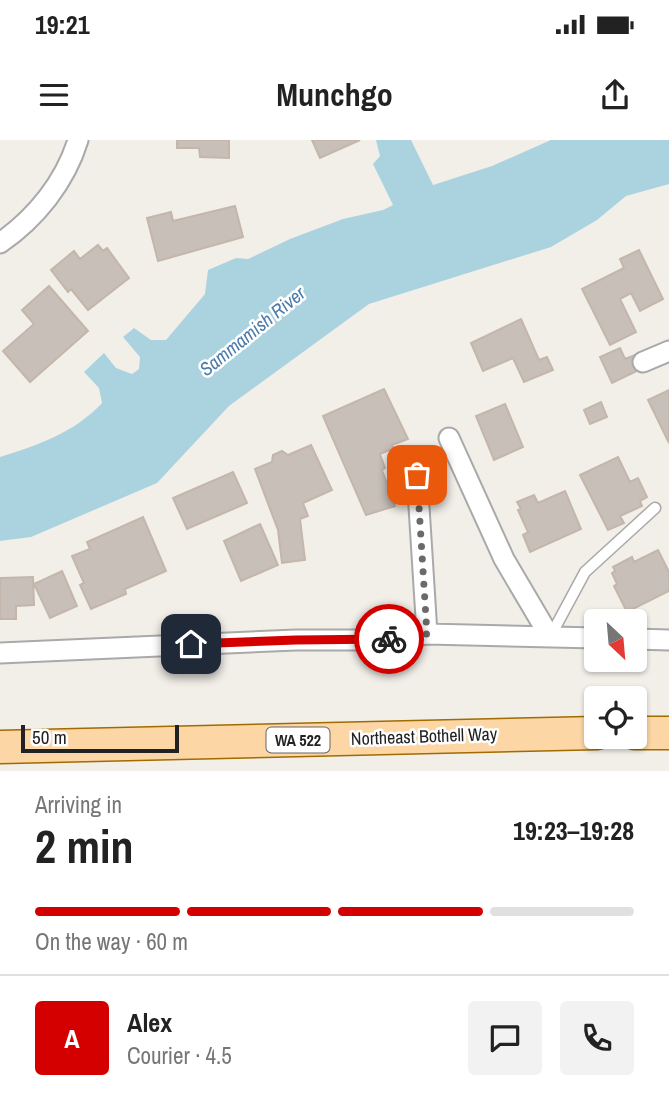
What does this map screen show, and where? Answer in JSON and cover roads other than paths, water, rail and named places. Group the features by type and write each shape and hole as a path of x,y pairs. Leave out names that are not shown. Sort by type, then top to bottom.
{"main road":[{"name":"Northeast Bothell Way","path":"0,747 584,733"},
{"path":"647,733 669,733"}],"street":[{"path":"0,243 30,219 50,195 73,157 78,140"},
{"path":"643,362 669,351"},
{"path":"449,438 503,559 550,637"},
{"path":"417,475 427,634"},
{"path":"0,653 296,640 383,640 427,634 584,638"},
{"path":"648,639 669,640"}],"lane":[{"path":"550,637 585,572 654,508"}],"water":[{"name":"Sammamish River","path":"376,140 411,140 433,185 492,166 551,140 669,140 669,184 626,196 597,220 551,247 369,304 229,406 157,483 31,537 0,541 0,457 55,437 91,413 102,403 99,388 84,372 104,353 116,368 132,374 139,369 140,357 123,337 134,328 151,340 166,340 205,294 208,270 236,258 248,259 290,239 343,219 383,210 393,205 373,164 380,156"}]}
